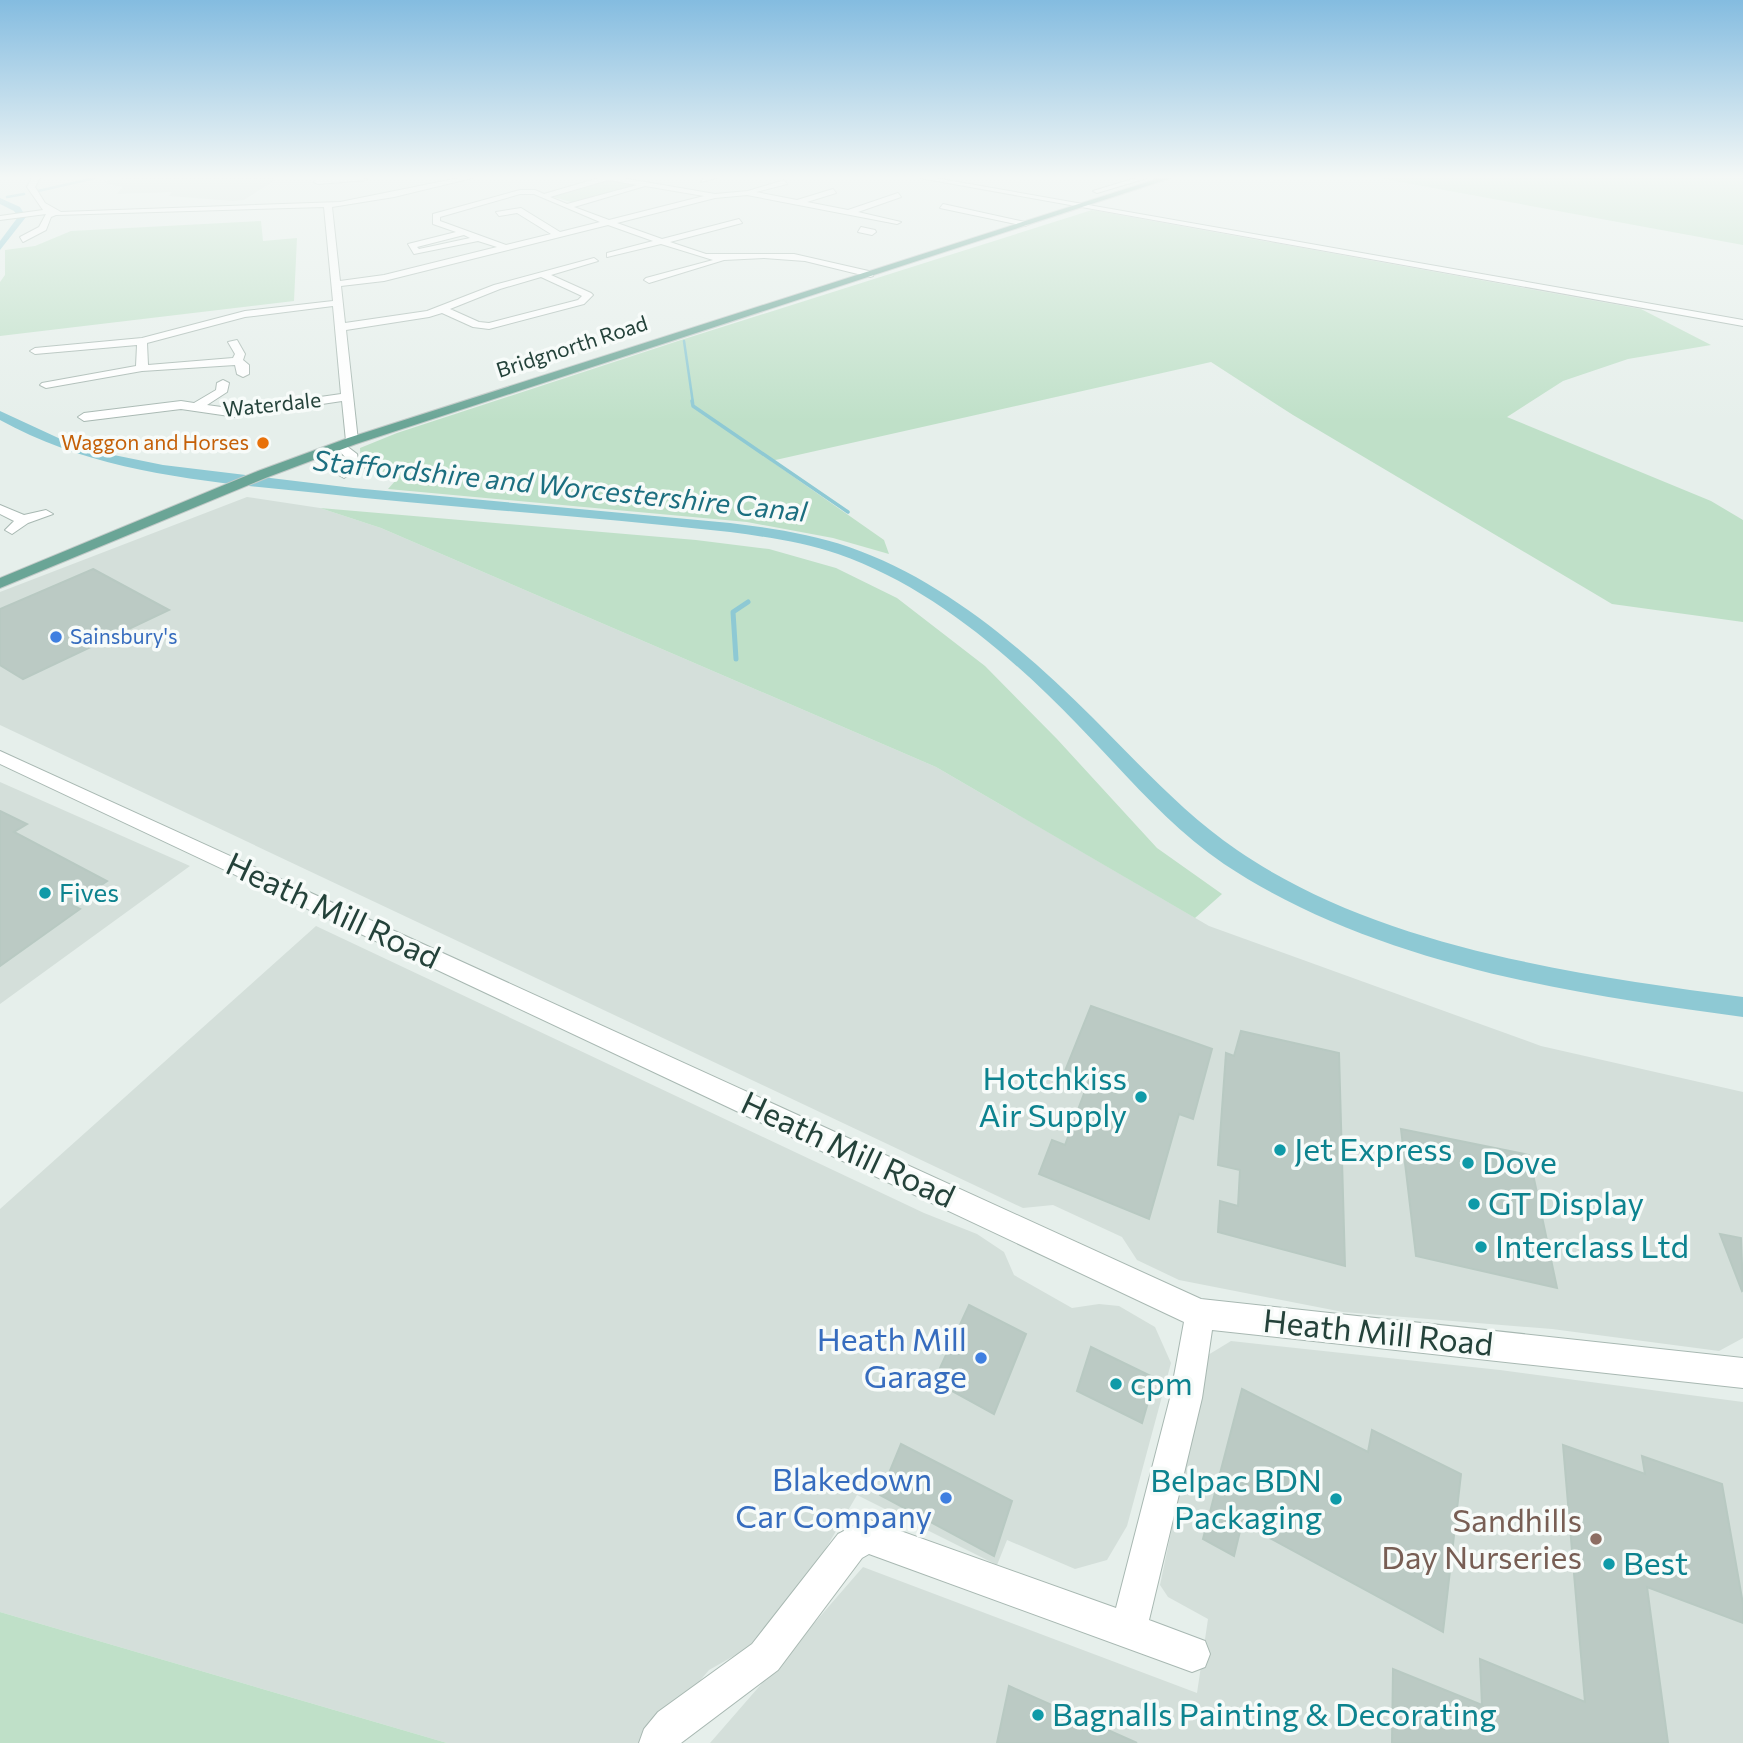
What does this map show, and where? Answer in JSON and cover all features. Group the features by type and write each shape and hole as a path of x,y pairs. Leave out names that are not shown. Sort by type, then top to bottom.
{"main road":[{"name":"Bridgnorth Road","path":"0,583 263,474 346,443 915,259"}],"street":[{"path":"334,259 347,397 346,443 354,466 344,474"},
{"path":"335,284 384,278 460,259"},
{"path":"649,280 724,259"},
{"path":"807,259 870,274"},
{"path":"1383,259 1743,323"},
{"path":"342,327 414,317 497,287 588,264"},
{"path":"442,309 477,325 489,326 581,302 587,298 585,293 542,274"},
{"path":"28,352 142,341 245,314 338,303"},
{"path":"142,341 142,368"},
{"path":"233,342 240,354 237,360"},
{"path":"43,385 142,368 191,367 237,360 243,365 243,374"},
{"name":"Waterdale","path":"198,406 227,386"},
{"name":"Waterdale","path":"84,417 103,412 166,406 198,406 236,413 347,397"},
{"path":"0,509 18,525 47,514"},
{"name":"Heath Mill Road","path":"0,757 1200,1314 1743,1373"},
{"path":"1128,1632 1186,1398 1200,1314"},
{"path":"658,1743 671,1725 765,1657 850,1546 866,1536 887,1541 1192,1654"}],"shaded area":[{"path":"247,497 320,508 381,528 936,767 1209,926 1541,1046 1743,1092 1743,1338 1719,1351 1552,1329 1343,1312 1179,1280 1137,1260 1122,1237 1053,1205 1023,1208 0,725 0,592"},
{"path":"0,782 190,866 0,1004"},
{"path":"316,926 924,1213 977,1234 1004,1252 1014,1275 1072,1308 1099,1304 1119,1306 1155,1327 1171,1363 1127,1526 1107,1560 1075,1569 1007,1540 997,1565 857,1495 818,1562 762,1640 709,1670 647,1743 447,1743 0,1612 0,1209"},
{"path":"1231,1341 1500,1370 1743,1402 1743,1743 710,1743 863,1567 1197,1693 1208,1619 1168,1597 1160,1585 1208,1355"}],"green space":[{"path":"5,259 296,259 294,301 0,336 0,282 5,275"},
{"path":"936,259 1366,259 1641,309 1711,345 1628,359 1563,381 1507,417 1711,501 1743,520 1743,622 1612,604 1293,415 1211,362 771,461 884,540 889,554 833,538 747,522 388,489 396,480 361,468 360,448 397,433"},
{"path":"320,508 696,540 769,549 836,568 897,598 985,666 1057,739 1157,848 1222,894 1195,918 936,767 381,528"},
{"path":"0,1612 447,1743 0,1743"}],"building":[{"name":"Sainsbury's","path":"93,569 169,610 23,679 0,665 0,609"},
{"name":"Fives","path":"0,811 27,824 14,832 107,881 72,905 80,909 0,966"},
{"name":"Hotchkiss Air Supply","path":"1091,1006 1212,1049 1193,1119 1179,1114 1149,1219 1039,1174 1052,1140 1065,1145 1089,1080 1065,1071"},
{"name":"Jet Express","path":"1241,1031 1339,1053 1345,1266 1218,1232 1220,1201 1238,1206 1240,1170 1218,1165 1226,1053 1234,1056"},
{"path":"1401,1129 1529,1155 1557,1288 1416,1256"},
{"path":"1720,1234 1741,1238 1742,1291"},
{"name":"Heath Mill Garage","path":"969,1305 1026,1334 994,1414 934,1381"},
{"name":"cpm","path":"1091,1347 1155,1378 1142,1423 1077,1391"},
{"name":"Belpac BDN Packaging","path":"1242,1389 1368,1452 1372,1430 1461,1474 1443,1632 1242,1523 1234,1556 1203,1539"},
{"name":"Blakedown Car Company","path":"901,1444 1012,1501 994,1556 880,1495"},
{"name":"Best","path":"1563,1445 1645,1474 1642,1456 1722,1484 1743,1604 1743,1623 1647,1587 1668,1743 1392,1743 1393,1669 1482,1705 1480,1659 1585,1702"},
{"name":"Bagnalls Painting & Decorating","path":"1009,1686 1137,1743 997,1743"}],"waterway":[{"path":"684,341 693,403"},
{"path":"692,401 693,406 848,512"},
{"name":"Staffordshire and Worcestershire Canal","path":"0,415 30,432 62,445 163,470 353,493 759,531 842,550 903,577 963,615 1068,704 1163,802 1197,832 1266,879 1303,898 1379,929 1499,964 1638,994 1743,1007"},
{"path":"736,659 733,612 748,602"}],"place":[{"name":"Waggon and Horses","path":"263,443"},
{"name":"Sainsbury's","path":"56,637"},
{"name":"Fives","path":"45,893"},
{"name":"Hotchkiss Air Supply","path":"1141,1097"},
{"name":"Jet Express","path":"1280,1150"},
{"name":"Dove","path":"1468,1163"},
{"name":"GT Display","path":"1474,1204"},
{"name":"Interclass Ltd","path":"1481,1247"},
{"name":"Heath Mill Garage","path":"981,1358"},
{"name":"cpm","path":"1116,1384"},
{"name":"Blakedown Car Company","path":"946,1498"},
{"name":"Belpac BDN Packaging","path":"1336,1499"},
{"name":"Sandhills Day Nurseries","path":"1596,1539"},
{"name":"Best","path":"1609,1564"},
{"name":"Bagnalls Painting & Decorating","path":"1038,1715"}]}
